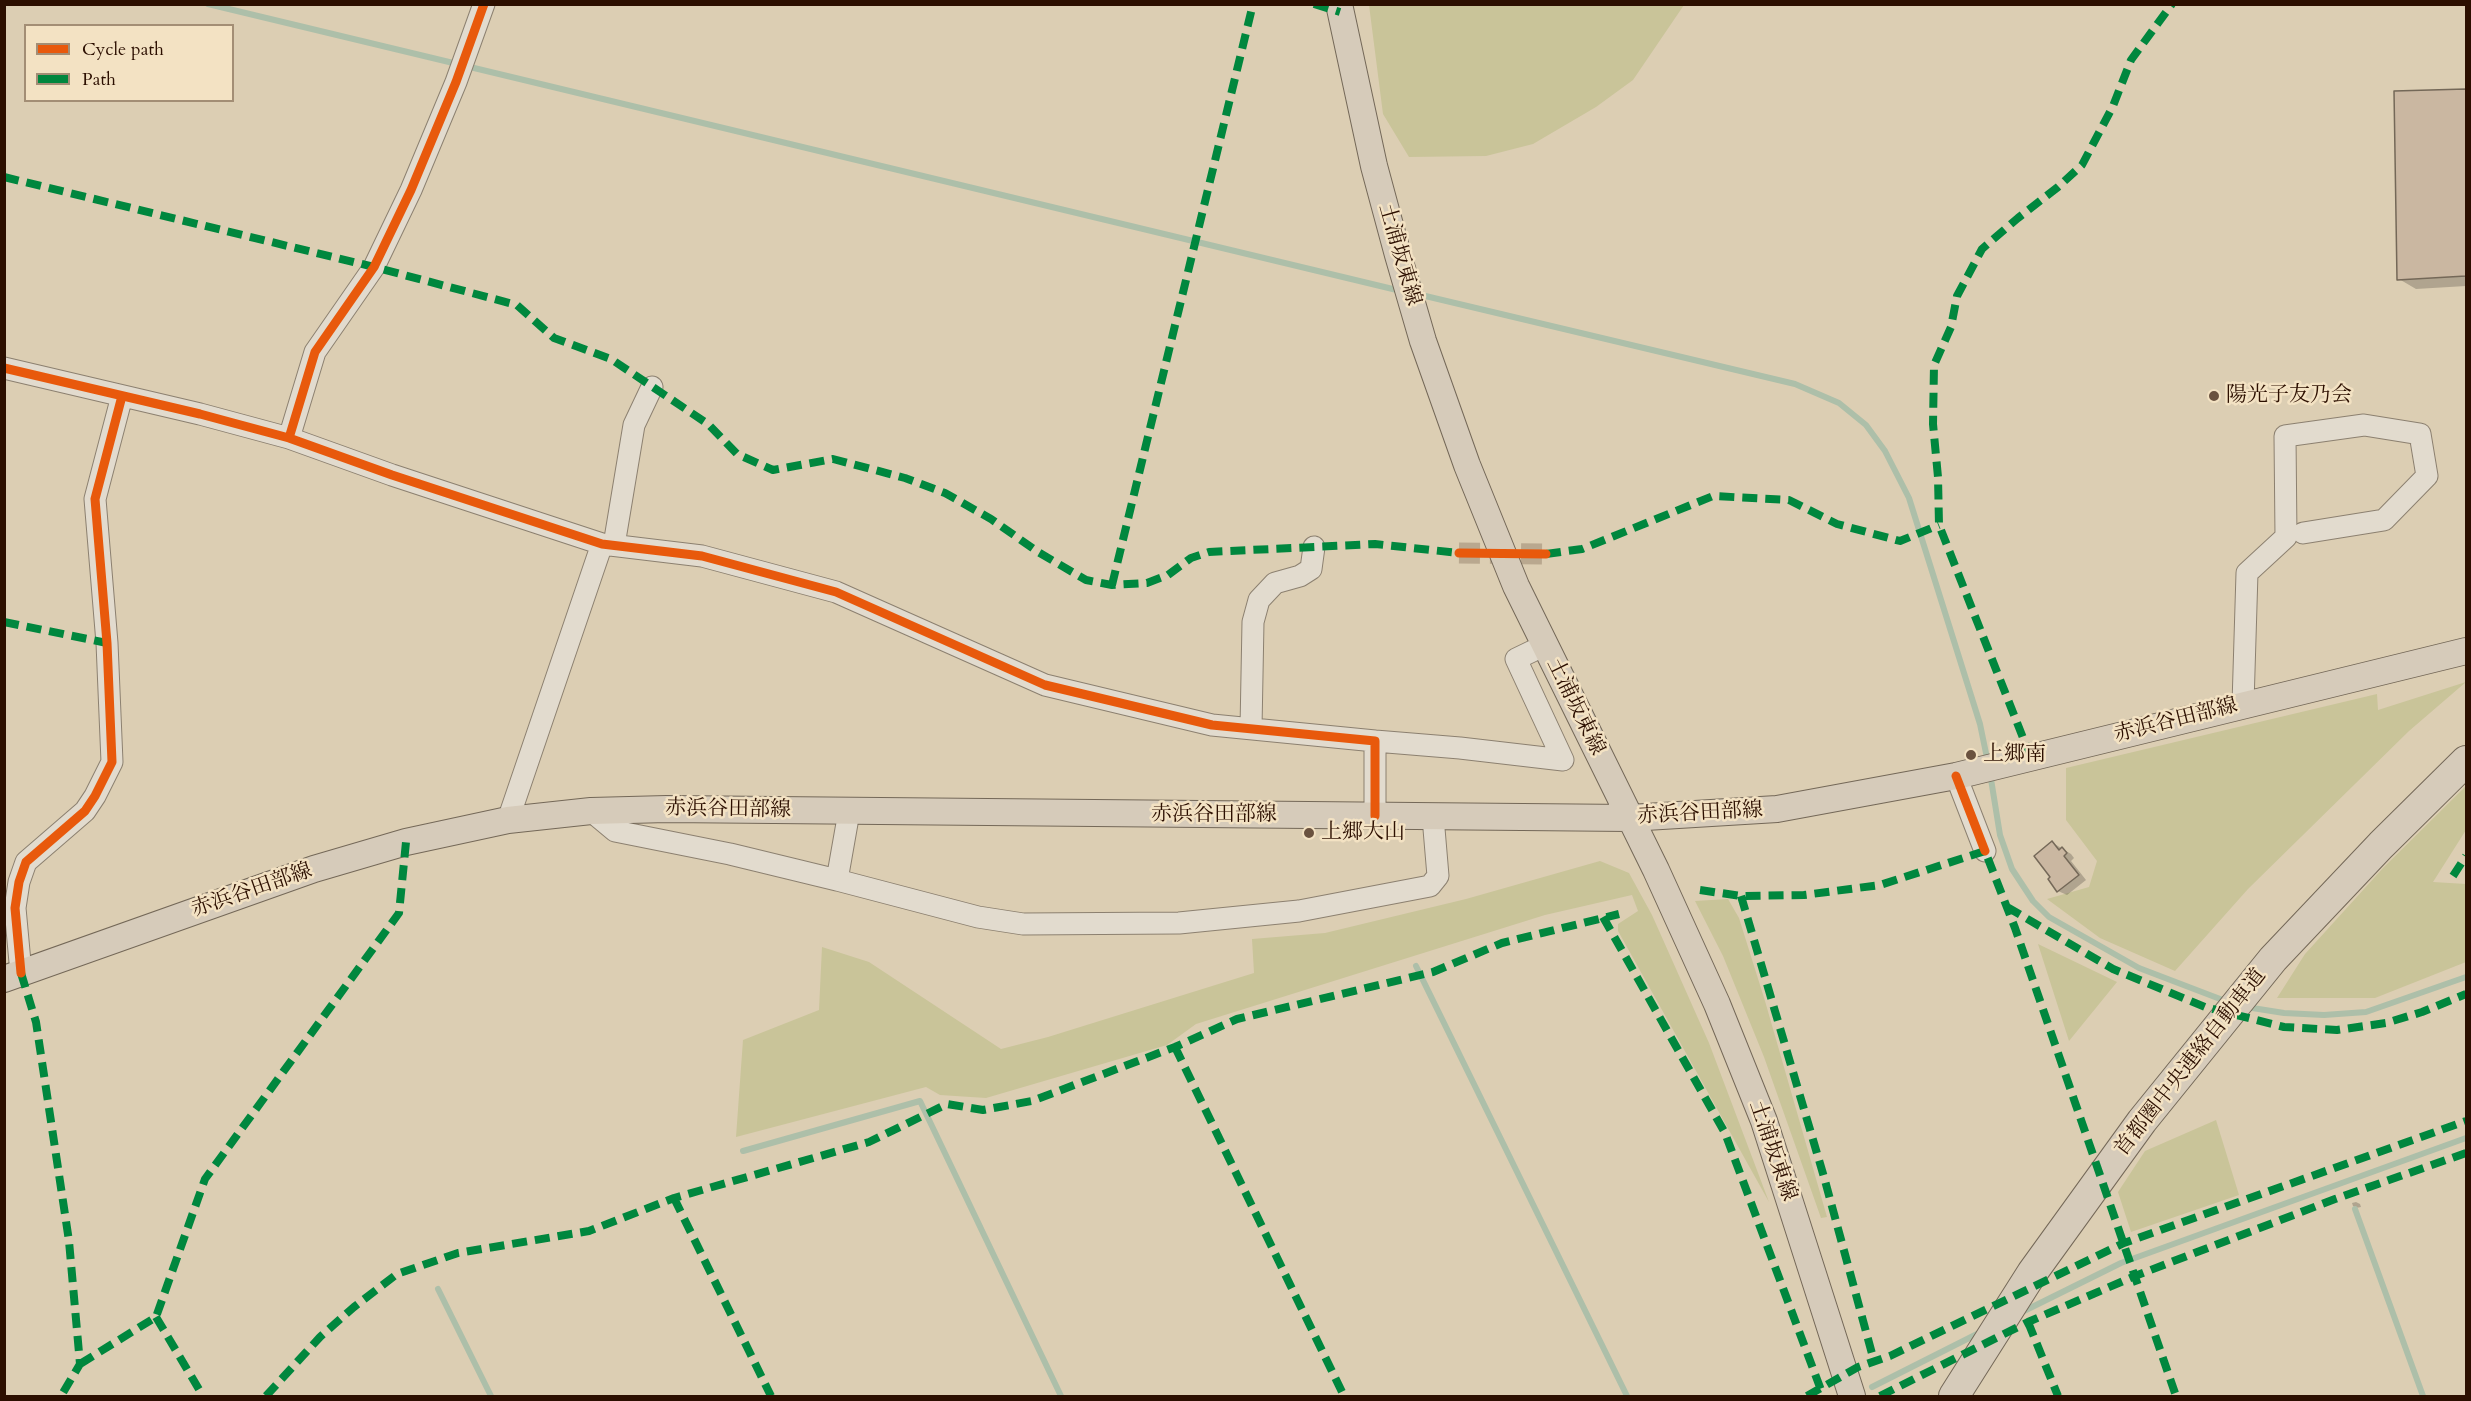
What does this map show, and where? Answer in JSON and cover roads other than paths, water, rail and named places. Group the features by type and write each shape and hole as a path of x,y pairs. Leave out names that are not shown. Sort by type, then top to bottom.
{"highway":[{"name":"首都圏中央連絡自動車道","path":"1954,1396 2032,1272 2142,1121 2273,959 2381,845 2466,761"}],"main road":[{"name":"土浦坂東線","path":"1340,4 1374,166 1423,341 1497,542 1718,1004 1764,1121 1852,1396"},
{"name":"赤浜谷田部線","path":"13,976 314,869 406,842 508,820 591,811 667,809 1629,818 1777,809 1956,776 2466,651"}],"street":[{"path":"289,438 315,352 374,267 411,190 452,93 484,4"},
{"path":"4,368 289,438 392,475 608,544 702,556 836,592 1045,685 1212,725 1563,760 1516,659 1545,645"},
{"path":"508,820 608,544 634,425 652,387"},
{"path":"13,976 15,908 19,882 26,862 85,811 112,762 107,643 95,499 122,396"},
{"path":"2243,704 2247,573 2286,537 2285,436 2364,425 2420,434 2427,476 2384,520 2303,533"},
{"path":"1251,728 1253,622 1259,600 1275,583 1300,576 1311,569 1314,547"},
{"path":"1375,741 1375,816"},
{"path":"1956,776 1985,851"},
{"path":"591,811 615,831 730,854 978,917 1023,924 1179,923 1287,912 1430,886 1438,876 1433,817"},
{"path":"837,880 849,812"}],"waterway":[{"path":"208,4 1401,291"},
{"path":"1417,294 1795,384 1839,403 1866,425 1885,451 1909,498 1980,724 1988,763"},
{"path":"1990,773 2000,835 2012,869 2033,901 2049,917 2139,968 2228,1002"},
{"path":"1416,966 1627,1396"},
{"path":"2246,1007 2284,1013 2324,1015 2366,1012 2466,977"},
{"path":"743,1151 920,1101 1061,1396"},
{"path":"2020,1313 2121,1263 2466,1138"},
{"path":"2355,1209 2423,1396"},
{"path":"438,1289 491,1396"},
{"path":"1872,1387 1981,1332"}],"tunnel":[{"path":"1459,553 1546,554"}],"place":[{"name":"陽光子友乃会","path":"2214,396"},
{"name":"上郷南","path":"1971,755"},
{"name":"上郷大山","path":"1309,833"}]}
